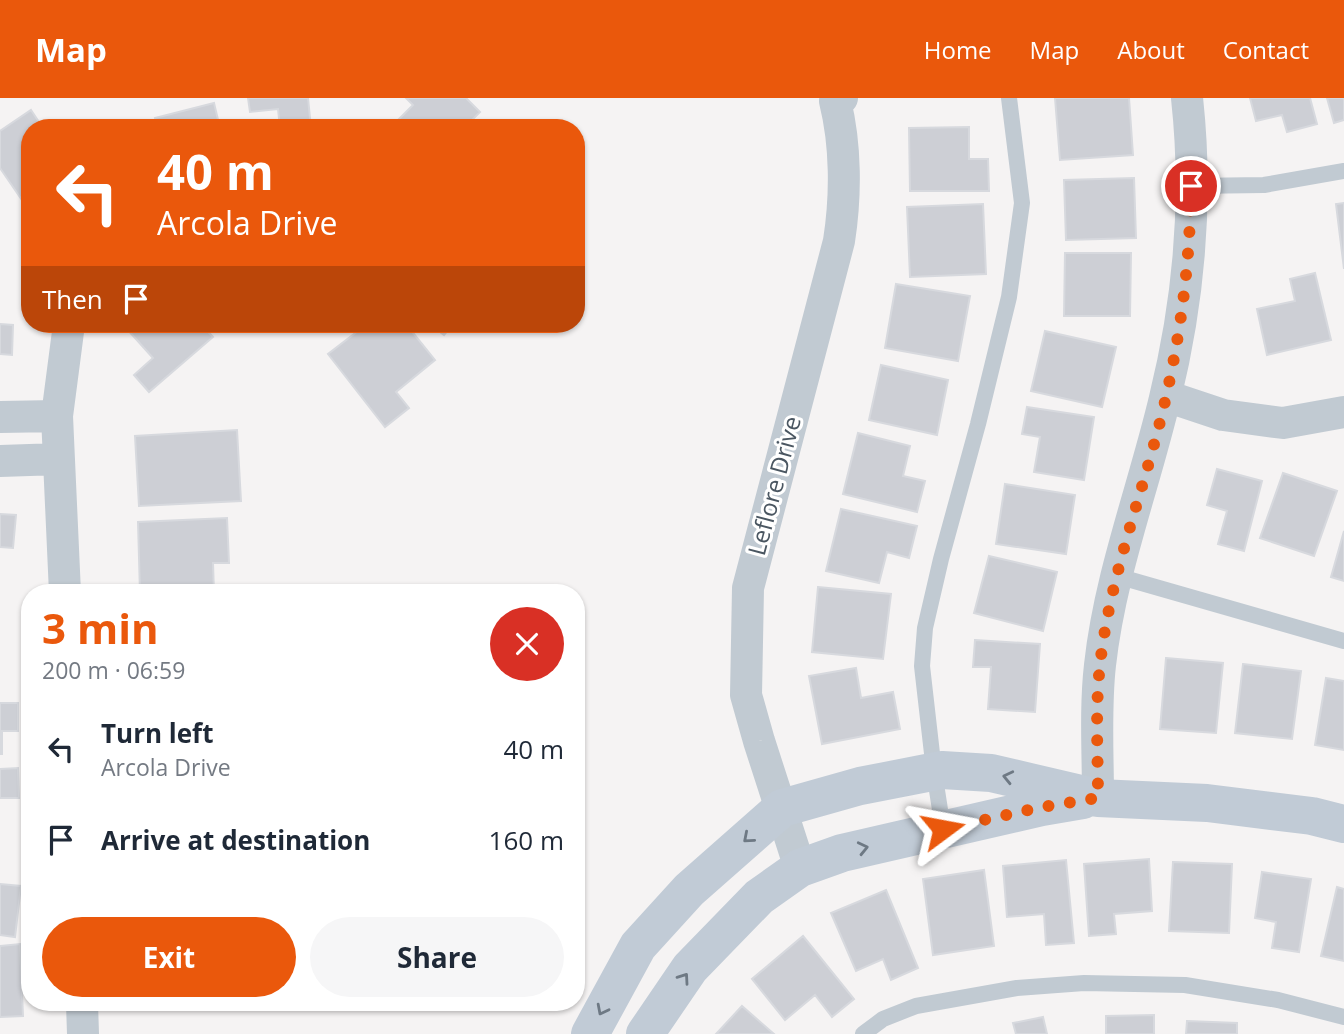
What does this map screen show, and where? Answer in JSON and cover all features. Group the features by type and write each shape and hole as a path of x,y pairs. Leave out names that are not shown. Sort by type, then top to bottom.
{"street":[{"path":"1098,798 1100,663 1117,576 1166,397 1187,281 1191,242 1191,130 1187,98"},
{"name":"Leflore Drive","path":"800,868 746,695 748,588 839,241 844,207 839,100"},
{"path":"65,584 57,416 68,333"},
{"path":"1166,397 1223,415 1283,423 1344,412"},
{"path":"0,417 57,416"},
{"path":"0,461 59,459"},
{"path":"590,1034 638,946 689,890 782,808 860,786 933,771 991,773 1098,798 1207,803 1311,816 1344,824"},
{"path":"645,1034 690,968 760,897 800,868 842,853 943,829 1042,807 1098,798"},
{"path":"82,1011 83,1034"}],"lane":[{"path":"943,829 933,771 922,666 925,628 1009,297 1022,203 1009,98"},
{"path":"1191,186 1264,185 1344,171"},
{"path":"1117,576 1344,641"},
{"path":"863,1034 883,1019 916,1006 1017,988 1084,983 1185,985 1278,1000 1344,1017"}],"building":[{"path":"248,98 308,98 310,119 279,119 278,109 250,112"},
{"path":"406,98 466,98 480,112 473,119 399,119 413,105"},
{"path":"1055,98 1129,98 1133,155 1060,160"},
{"path":"1250,98 1310,98 1317,124 1287,132 1282,115 1256,121"},
{"path":"1327,98 1344,98 1344,120 1334,123"},
{"path":"214,103 218,119 155,119"},
{"path":"31,110 37,119 21,119 21,199 0,168 0,131"},
{"path":"969,127 969,159 988,159 989,191 910,191 909,128"},
{"path":"1134,178 1136,238 1066,240 1064,180"},
{"path":"1344,203 1344,269 1336,204"},
{"path":"983,204 986,274 910,277 907,207"},
{"path":"1065,253 1131,253 1130,316 1064,316"},
{"path":"1315,273 1331,340 1267,355 1257,309 1295,301 1290,279"},
{"path":"896,284 970,296 958,361 885,348"},
{"path":"0,324 13,325 12,355 0,354"},
{"path":"1045,331 1116,347 1102,407 1031,391"},
{"path":"131,333 209,333 213,337 149,392 134,375 153,358"},
{"path":"355,333 413,333 435,360 396,392 409,408 385,427 328,354"},
{"path":"881,365 948,380 937,435 869,420"},
{"path":"1027,407 1094,417 1084,480 1034,472 1040,437 1022,434"},
{"path":"237,430 241,501 139,506 135,436"},
{"path":"858,433 910,446 903,476 925,481 917,512 843,494"},
{"path":"1217,469 1262,481 1244,551 1218,544 1227,511 1207,505"},
{"path":"1283,473 1337,491 1314,556 1260,538"},
{"path":"1005,484 1075,495 1066,554 996,544"},
{"path":"841,509 917,526 909,558 887,552 879,583 826,571"},
{"path":"0,514 16,515 13,548 0,547"},
{"path":"227,518 229,563 213,563 214,584 140,584 138,522"},
{"path":"1344,531 1344,581 1331,577"},
{"path":"989,556 1057,572 1043,631 974,613"},
{"path":"818,587 891,594 883,659 812,652"},
{"path":"975,640 1040,644 1035,712 988,709 991,667 973,667"},
{"path":"1166,658 1223,663 1216,733 1160,729"},
{"path":"1243,664 1301,671 1292,739 1235,733"},
{"path":"856,668 861,698 893,692 900,729 822,744 809,676"},
{"path":"1326,678 1344,681 1344,750 1315,745"},
{"path":"0,703 18,703 18,731 2,731 2,754 0,754"},
{"path":"18,768 19,798 0,798 0,769"},
{"path":"1149,859 1152,911 1114,914 1116,934 1089,936 1084,864"},
{"path":"1066,860 1074,943 1046,945 1044,914 1007,917 1003,866"},
{"path":"1173,862 1232,864 1229,933 1169,931"},
{"path":"984,870 994,946 933,955 923,879"},
{"path":"1262,872 1311,879 1299,952 1272,948 1276,922 1255,918"},
{"path":"0,884 21,886 15,937 0,935"},
{"path":"1337,887 1344,889 1344,961 1321,956"},
{"path":"886,890 918,968 891,980 883,959 856,971 831,913"},
{"path":"803,936 854,999 832,1017 815,995 785,1020 752,979"},
{"path":"20,944 23,1016 0,1017 0,946"},
{"path":"742,1006 774,1034 716,1034"},
{"path":"1154,1015 1154,1034 1106,1034 1106,1016"},
{"path":"1043,1017 1047,1034 1016,1034 1013,1023"},
{"path":"1187,1021 1237,1023 1237,1034 1186,1034"}],"route":[{"path":"943,829 1042,807 1098,798 1100,663 1116,580 1166,397 1187,281 1191,242 1191,186"}]}
